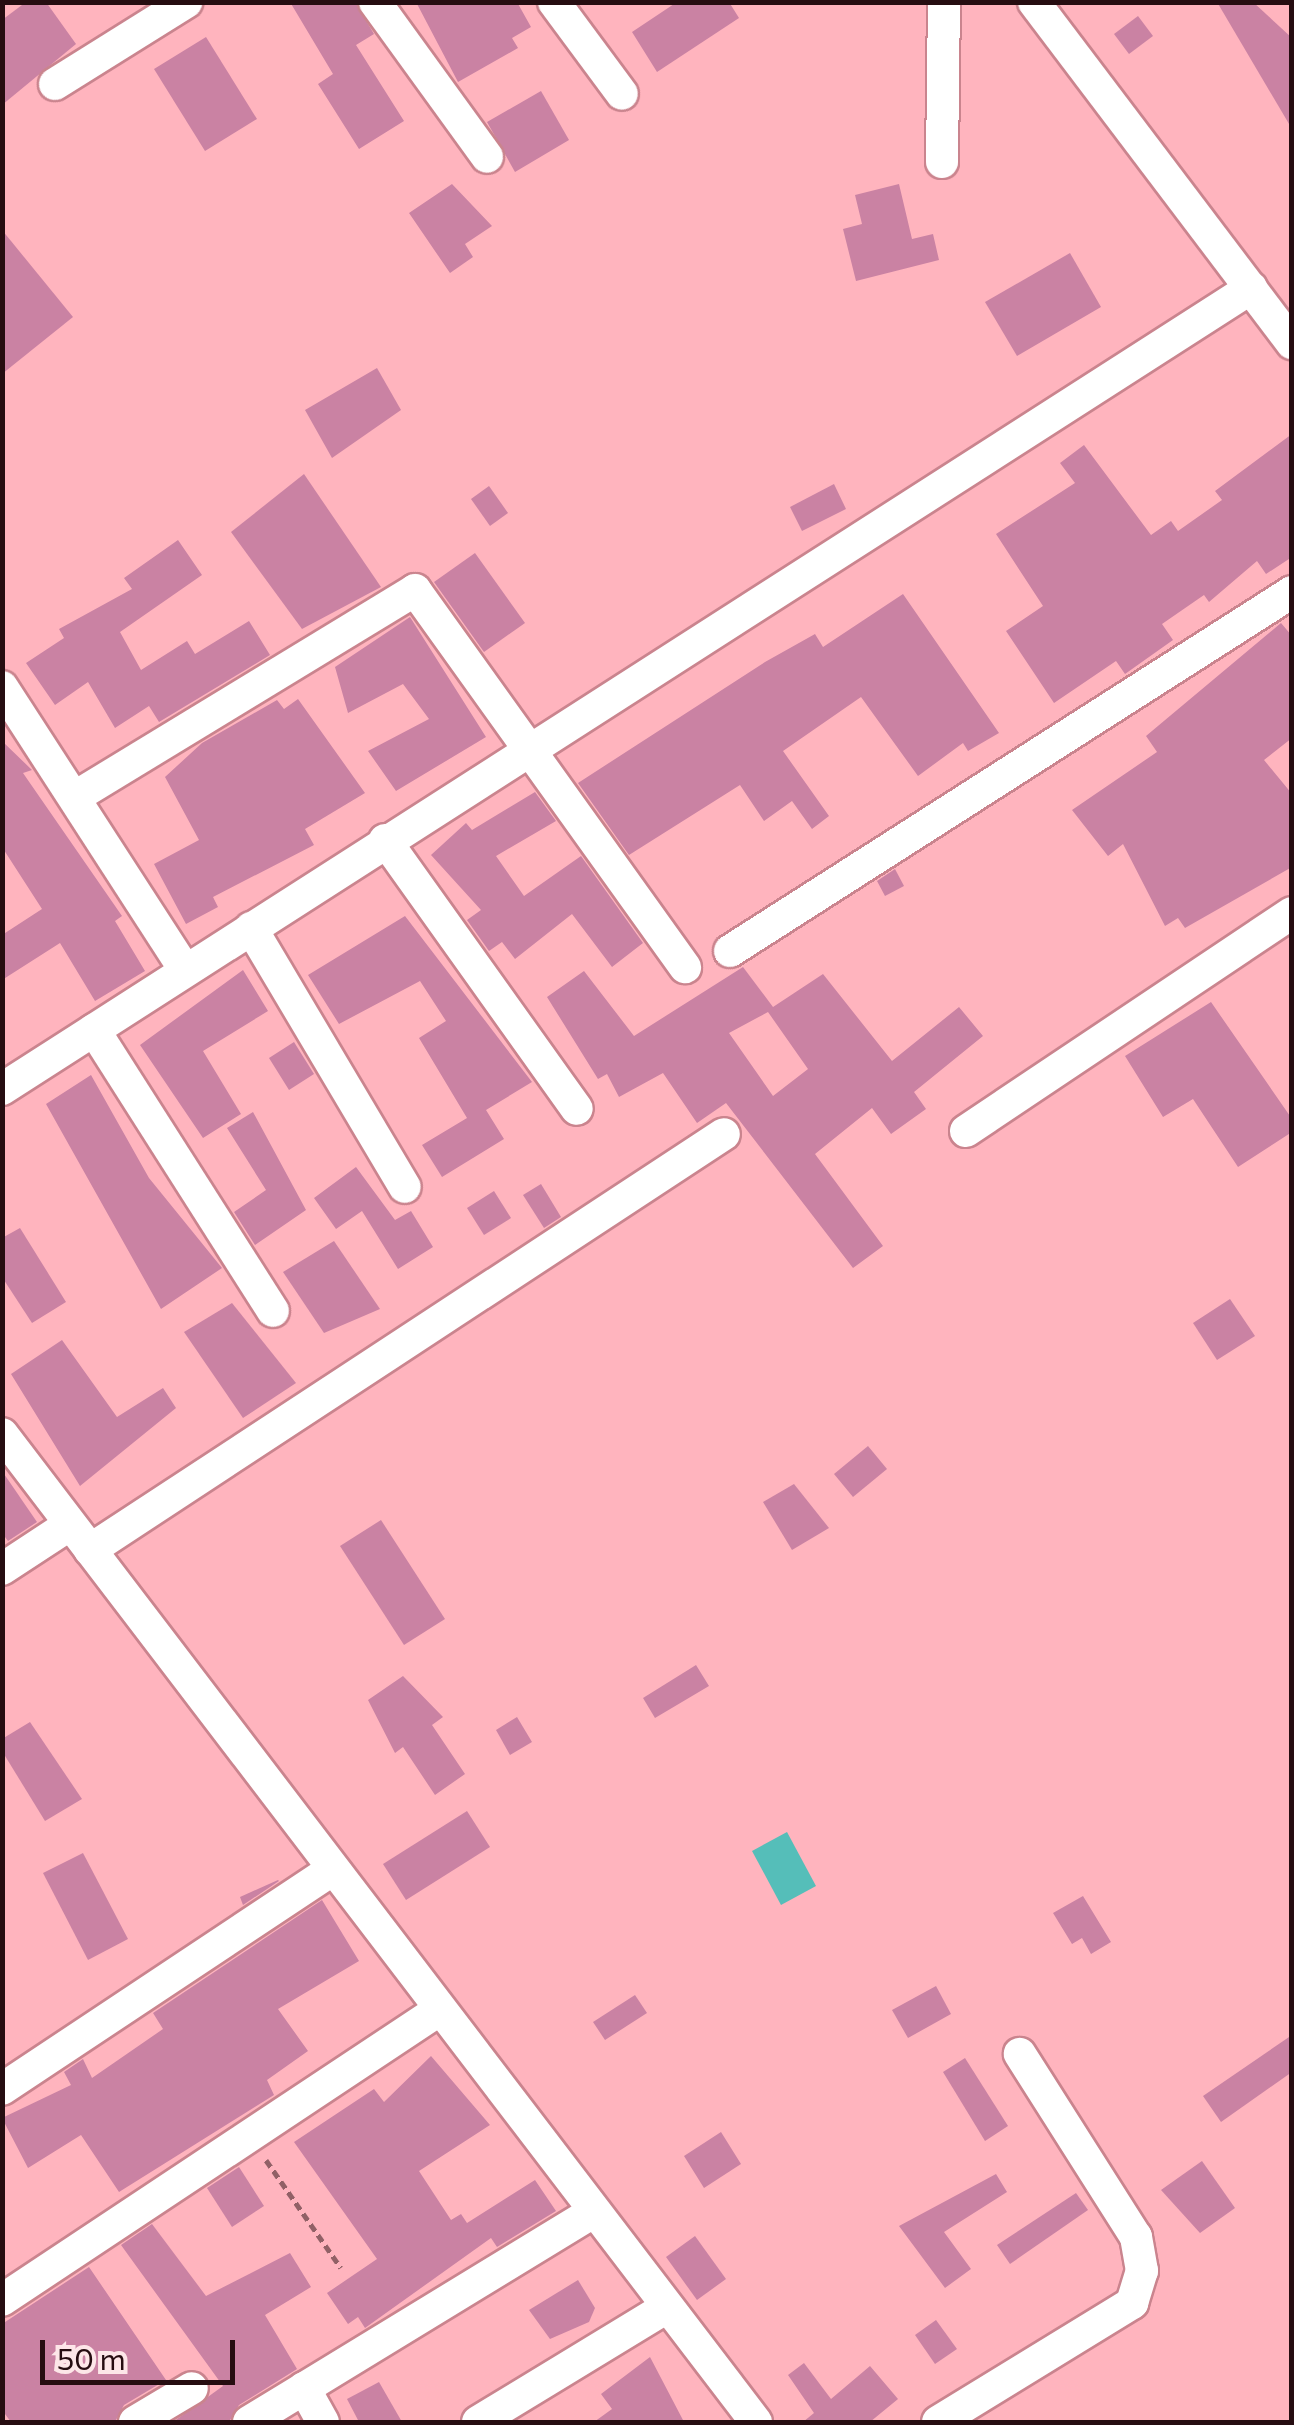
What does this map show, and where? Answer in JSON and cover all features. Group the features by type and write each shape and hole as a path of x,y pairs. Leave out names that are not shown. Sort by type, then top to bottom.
{"street":[{"path":"55,84 186,2"},
{"path":"374,2 487,157"},
{"path":"554,2 622,94"},
{"path":"942,162 944,2"},
{"path":"1034,2 1292,342"},
{"path":"2,1088 385,840 530,754 1250,288"},
{"path":"75,798 415,590 685,967"},
{"path":"730,951 1292,592"},
{"path":"2,687 185,970"},
{"path":"385,840 578,1109"},
{"path":"966,1131 1292,914"},
{"path":"251,928 405,1187"},
{"path":"94,1030 273,1311"},
{"path":"2,1569 80,1537 724,1134"},
{"path":"2,1434 756,2422"},
{"path":"2,2088 333,1869"},
{"path":"2,2300 252,2141 438,2010"},
{"path":"938,2422 1132,2303 1142,2270 1136,2237 1020,2054"},
{"path":"249,2422 594,2212"},
{"path":"478,2422 667,2307"},
{"path":"135,2422 192,2388"},
{"path":"304,2388 323,2422"}],"path":[{"path":"252,2141 342,2268"}],"water":[{"path":"787,1832 816,1886 781,1905 752,1851"}],"building":[{"path":"26,2 46,2 76,44 2,105 2,20"},
{"path":"290,2 355,2 374,34 356,45 404,121 359,149 318,84 333,74"},
{"path":"416,2 517,2 531,27 512,38 518,48 458,82"},
{"path":"677,2 729,2 739,18 657,72 632,32"},
{"path":"1217,2 1253,2 1292,38 1292,129"},
{"path":"1138,16 1153,36 1129,54 1114,34"},
{"path":"206,37 257,119 205,151 154,69"},
{"path":"541,91 569,140 515,172 487,122"},
{"path":"452,184 492,226 465,244 473,257 450,273 409,213"},
{"path":"899,184 912,239 933,234 939,260 856,281 843,229 862,224 855,195"},
{"path":"2,230 73,317 2,374"},
{"path":"1070,253 1101,307 1017,356 985,302"},
{"path":"377,368 401,410 332,458 305,410"},
{"path":"1292,434 1292,557 1266,574 1257,561 1209,602 1204,595 1162,624 1173,640 1125,674 1116,661 1054,703 1006,631 1043,606 996,534 1075,483 1060,463 1084,445 1151,535 1171,521 1178,531 1222,500 1215,491"},
{"path":"304,474 381,587 302,629 231,532"},
{"path":"834,484 846,509 802,531 790,507"},
{"path":"489,486 508,513 490,526 471,499"},
{"path":"178,540 202,575 120,632 141,670 187,641 195,654 249,621 270,655 159,722 149,706 115,728 88,682 55,705 26,663 64,638 59,629 132,589 124,578"},
{"path":"475,553 525,623 484,652 434,582"},
{"path":"903,594 999,733 968,751 963,743 918,776 861,697 783,751 829,816 812,829 792,801 764,821 740,785 629,855 578,783 765,662 815,634 823,647"},
{"path":"410,617 486,737 396,791 368,751 429,719 403,684 348,713 335,667"},
{"path":"1281,623 1292,636 1292,738 1264,760 1292,794 1292,867 1185,928 1178,918 1165,926 1123,844 1108,856 1072,810 1157,752 1146,736"},
{"path":"298,699 365,793 305,829 314,845 213,897 218,907 186,924 154,864 199,840 165,777 202,743 277,700 284,709"},
{"path":"2,741 32,770 23,773 122,916 115,921 145,971 95,1001 60,943 2,980 2,935 42,909 2,847"},
{"path":"535,792 556,821 496,856 524,896 581,856 643,943 612,967 572,914 515,959 502,942 489,951 467,920 481,910 431,855 466,823 472,830"},
{"path":"895,869 904,886 885,896 877,881"},
{"path":"405,916 532,1082 486,1110 504,1139 442,1177 422,1145 467,1118 419,1038 446,1021 420,981 339,1024 308,975"},
{"path":"743,967 773,1007 823,974 892,1061 959,1007 983,1036 914,1092 926,1109 891,1134 872,1108 815,1154 883,1246 853,1268 726,1103 697,1123 663,1073 619,1097 607,1074 598,1079 547,997 584,971 634,1036","holes":["768,1012 808,1069 773,1096 729,1033"]},
{"path":"243,970 268,1011 203,1051 241,1114 203,1138 140,1045"},
{"path":"1211,1002 1292,1119 1292,1132 1238,1167 1193,1099 1163,1117 1125,1056"},
{"path":"294,1042 314,1074 289,1090 269,1058"},
{"path":"91,1075 149,1178 222,1268 161,1309 46,1104"},
{"path":"253,1112 306,1210 255,1245 234,1212 266,1190 227,1128"},
{"path":"356,1167 395,1220 411,1211 433,1247 398,1269 362,1211 336,1229 314,1198"},
{"path":"541,1184 561,1217 544,1228 523,1195"},
{"path":"494,1191 511,1218 484,1235 467,1208"},
{"path":"20,1228 66,1302 32,1323 2,1277 2,1238"},
{"path":"334,1241 380,1309 324,1333 283,1272"},
{"path":"1230,1299 1255,1336 1217,1360 1193,1323"},
{"path":"232,1303 296,1383 243,1418 184,1332"},
{"path":"62,1340 117,1417 163,1388 176,1408 80,1486 11,1374"},
{"path":"868,1446 887,1469 853,1497 834,1474"},
{"path":"2,1471 37,1522 8,1541 2,1533"},
{"path":"794,1484 829,1528 792,1550 763,1502"},
{"path":"381,1520 445,1619 404,1645 340,1546"},
{"path":"696,1665 709,1686 655,1718 643,1698"},
{"path":"403,1676 443,1717 432,1725 465,1774 435,1795 403,1747 395,1753 368,1700"},
{"path":"517,1717 532,1742 510,1755 496,1730"},
{"path":"30,1722 82,1799 45,1821 2,1751 2,1739"},
{"path":"467,1811 490,1847 406,1900 383,1864"},
{"path":"83,1853 128,1939 88,1960 43,1873"},
{"path":"279,1881 243,1905 240,1897"},
{"path":"1083,1896 1111,1942 1091,1954 1082,1938 1072,1944 1053,1913"},
{"path":"322,1900 359,1961 278,2009 308,2051 267,2080 274,2095 119,2192 81,2135 28,2168 2,2118 71,2085 64,2072 83,2059 92,2078 163,2029 153,2013"},
{"path":"936,1986 951,2014 908,2038 892,2010"},
{"path":"635,1995 647,2013 605,2040 593,2022"},
{"path":"1292,2035 1292,2072 1221,2122 1203,2096"},
{"path":"431,2056 490,2125 419,2171 451,2220 461,2214 467,2223 535,2180 556,2211 497,2247 491,2238 365,2328 358,2317 348,2324 327,2293 377,2259 294,2142 374,2089 384,2102"},
{"path":"965,2058 1008,2126 985,2141 943,2072"},
{"path":"721,2132 741,2164 704,2188 684,2156"},
{"path":"1202,2161 1235,2208 1200,2233 1161,2190"},
{"path":"239,2167 264,2206 232,2227 207,2188"},
{"path":"996,2174 1007,2192 944,2232 971,2269 945,2288 899,2226"},
{"path":"1076,2193 1088,2210 1010,2264 997,2245"},
{"path":"152,2224 206,2296 290,2253 311,2287 265,2315 297,2369 239,2405 229,2422 173,2422 223,2386 121,2245"},
{"path":"695,2236 726,2279 697,2300 666,2257"},
{"path":"89,2267 166,2380 124,2405 115,2422 11,2422 2,2410 2,2324"},
{"path":"578,2280 595,2308 589,2322 550,2339 529,2310"},
{"path":"936,2320 957,2349 935,2364 915,2335"},
{"path":"650,2357 684,2422 594,2422 612,2409 601,2394"},
{"path":"804,2363 831,2399 870,2366 898,2399 870,2422 803,2422 814,2413 788,2375"},
{"path":"379,2382 402,2422 359,2422 347,2399"}]}
